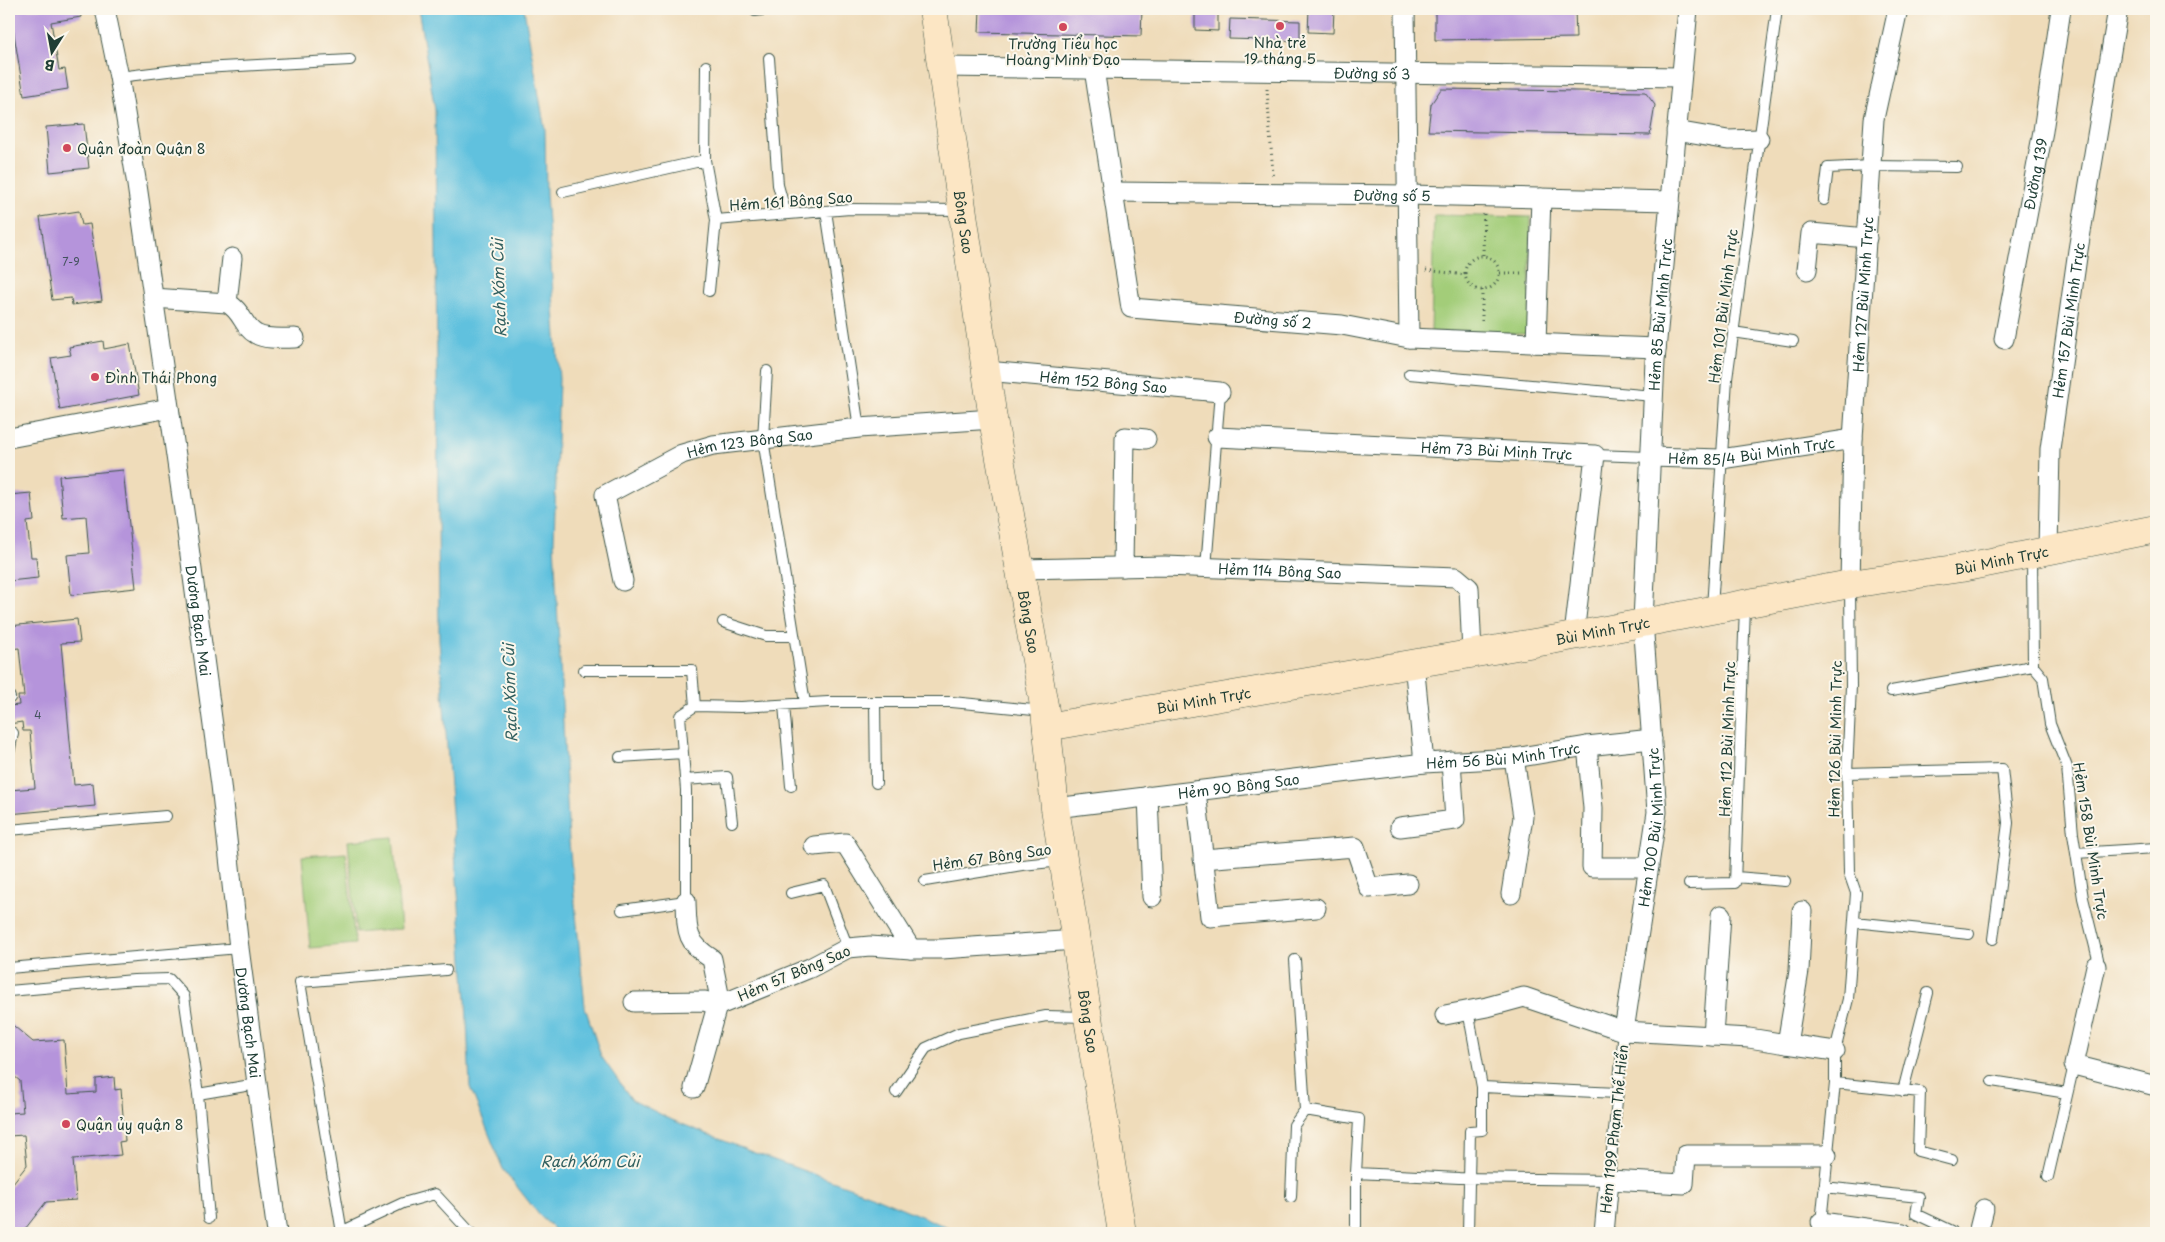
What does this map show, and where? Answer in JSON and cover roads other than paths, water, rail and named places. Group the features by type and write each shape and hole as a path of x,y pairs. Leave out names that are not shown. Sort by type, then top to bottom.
{"street":[{"name":"Dương Bạch Mai","path":"105,9 119,77 169,408 221,784 239,948 277,1233"},
{"name":"Bông Sao","path":"933,9 986,371 1046,719 1055,808 1122,1233"},
{"path":"1405,9 1409,338"},
{"name":"Hẻm 85 Bùi Minh Trực","path":"1643,621 1656,348 1688,9"},
{"name":"Hẻm 127 Bùi Minh Trực","path":"1850,584 1853,439 1874,119 1898,9"},
{"name":"Đường 139","path":"2004,339 2043,131 2061,9"},
{"name":"Hẻm 157 Bùi Minh Trực","path":"2040,553 2050,448 2078,250 2118,9"},
{"name":"Đường số 3","path":"942,67 1681,78"},
{"name":"Đường số 2","path":"1094,69 1131,308 1342,325 1409,338 1656,348"},
{"path":"1676,131 1728,140 1760,139"},
{"name":"Đường số 5","path":"1113,192 1408,195 1670,201"},
{"path":"1536,343 1541,198"},
{"path":"1807,270 1811,233 1867,238"},
{"path":"228,303 232,258"},
{"path":"153,298 228,303 235,307 255,334 263,337 295,338"},
{"name":"Hẻm 152 Bông Sao","path":"986,371 1220,392"},
{"path":"9,438 169,408"},
{"name":"Hẻm 123 Bông Sao","path":"623,581 605,495 682,454 713,445 858,428 994,419"},
{"name":"Hẻm 73 Bùi Minh Trực","path":"1217,436 1596,455"},
{"path":"1123,567 1125,437 1146,439"},
{"name":"Hẻm 85/4 Bùi Minh Trực","path":"1650,457 1721,460 1853,439"},
{"path":"1574,635 1596,455"},
{"name":"Bùi Minh Trực","path":"1046,719 1414,663 1850,584 1961,568 2156,529"},
{"name":"Hẻm 114 Bông Sao","path":"1021,569 1206,568 1456,577 1469,588 1472,653"},
{"name":"Hẻm 100 Bùi Minh Trực","path":"1624,1031 1657,812 1643,621"},
{"name":"Hẻm 56 Bùi Minh Trực","path":"1414,663 1424,763 1514,758 1587,746 1652,740"},
{"path":"1587,746 1593,808 1592,867 1649,867"},
{"path":"1511,894 1523,817 1514,758"},
{"path":"1400,827 1456,820 1451,761"},
{"name":"Hẻm 90 Bông Sao","path":"1055,808 1424,763"},
{"path":"1196,791 1210,917 1316,908"},
{"path":"1148,796 1152,897"},
{"path":"814,846 845,843 911,950"},
{"path":"1203,859 1355,847 1368,888 1408,884"},
{"path":"686,900 687,927 692,943 712,959 719,1005 694,1088"},
{"path":"1787,1044 1799,971 1802,911"},
{"path":"1713,1036 1721,915"},
{"name":"Hẻm 57 Bông Sao","path":"719,1005 810,968 848,948 870,946 911,950 942,949 1076,940"},
{"path":"2097,962 2074,1065 2156,1086"},
{"name":"Hẻm 1199 Phạm Thế Hiển","path":"1445,1014 1524,997 1624,1031"},
{"path":"634,1002 705,1001 719,1005"},
{"path":"1624,1031 1749,1038 1835,1051"},
{"path":"1609,1180 1684,1184 1686,1155 1827,1155"},
{"name":"Hẻm 1199 Phạm Thế Hiển","path":"1604,1233 1609,1180"},
{"path":"1978,1233 1984,1210"},
{"path":"1820,1228 1903,1233"}],"lane":[{"path":"755,11 770,9"},
{"name":"Hẻm 101 Bùi Minh Trực","path":"1712,609 1727,378 1777,9"},
{"path":"769,58 778,185 786,214"},
{"path":"119,77 184,69 350,60"},
{"name":"Hẻm 161 Bông Sao","path":"706,66 705,160 716,220 850,209 963,210"},
{"path":"563,192 705,160"},
{"path":"1824,200 1828,168 1871,166 1957,167"},
{"path":"826,211 858,428"},
{"path":"709,291 716,220"},
{"path":"1733,332 1793,341"},
{"path":"767,370 763,439 805,703"},
{"path":"1409,374 1653,396"},
{"path":"1206,568 1220,392"},
{"path":"1596,455 1650,457"},
{"name":"Hẻm 158 Bùi Minh Trực","path":"2040,553 2033,666 2043,678 2050,724 2067,767 2076,853 2083,898 2097,962"},
{"name":"Hẻm 126 Bùi Minh Trực","path":"1850,584 1851,686 1847,773 1849,873 1856,892 1854,922"},
{"name":"Hẻm 112 Bùi Minh Trực","path":"1736,877 1746,603"},
{"path":"723,622 766,636 794,636"},
{"path":"1891,691 2033,666"},
{"path":"584,670 692,670 695,706"},
{"path":"875,702 876,783"},
{"path":"622,910 686,900 685,780 680,716 695,706 741,707 805,703 952,702 1046,719"},
{"path":"784,705 791,786"},
{"path":"9,753 13,733"},
{"path":"620,757 683,753"},
{"path":"1847,773 2002,769 2008,823 1993,939"},
{"path":"685,780 727,776 732,822"},
{"path":"9,830 166,816"},
{"path":"2076,853 2156,848"},
{"name":"Hẻm 67 Bông Sao","path":"925,881 1022,865 1063,861"},
{"path":"1689,884 1735,884 1736,877 1785,881"},
{"path":"792,894 824,885 848,948"},
{"path":"1820,1228 1835,1084 1835,1051 1848,999 1854,922 1970,934"},
{"path":"9,968 239,948"},
{"path":"1291,1197 1294,1125 1305,1110 1295,960"},
{"path":"446,970 300,982 343,1232 403,1203 435,1194 471,1233"},
{"path":"9,991 134,980 169,980 184,996 198,1094 210,1218"},
{"path":"1903,1091 1928,993"},
{"path":"1468,1010 1482,1087 1482,1130 1470,1131 1468,1233"},
{"path":"896,1092 926,1048 959,1033 1046,1016 1088,1017"},
{"name":"Hẻm 1199 Phạm Thế Hiển","path":"1609,1180 1624,1031"},
{"path":"2048,1178 2074,1065"},
{"path":"1992,1081 2067,1093"},
{"path":"198,1094 257,1084"},
{"path":"1835,1084 1920,1092 1918,1151 1952,1160"},
{"path":"1482,1087 1618,1093"},
{"path":"1305,1110 1359,1119 1356,1226"},
{"path":"1356,1173 1469,1178 1609,1180"},
{"path":"1824,1187 1919,1197 1916,1214 1952,1231"}],"water":[{"name":"Rạch Xóm Củi","path":"418,9 524,9 545,130 546,194 559,379 554,542 569,842 585,1007 601,1056 632,1100 672,1120 752,1152 871,1195 961,1233 559,1233 540,1216 503,1169 470,1087 466,1000 439,640 435,110"}],"place":[{"name":"Nhà trẻ 19 tháng 5","path":"1280,26"},
{"name":"Trường Tiểu học Hoàng Minh Đạo","path":"1063,27"},
{"name":"Quận đoàn Quận 8","path":"67,148"},
{"name":"Đình Thái Phong","path":"95,377"},
{"name":"Quận ủy quận 8","path":"66,1124"}]}
